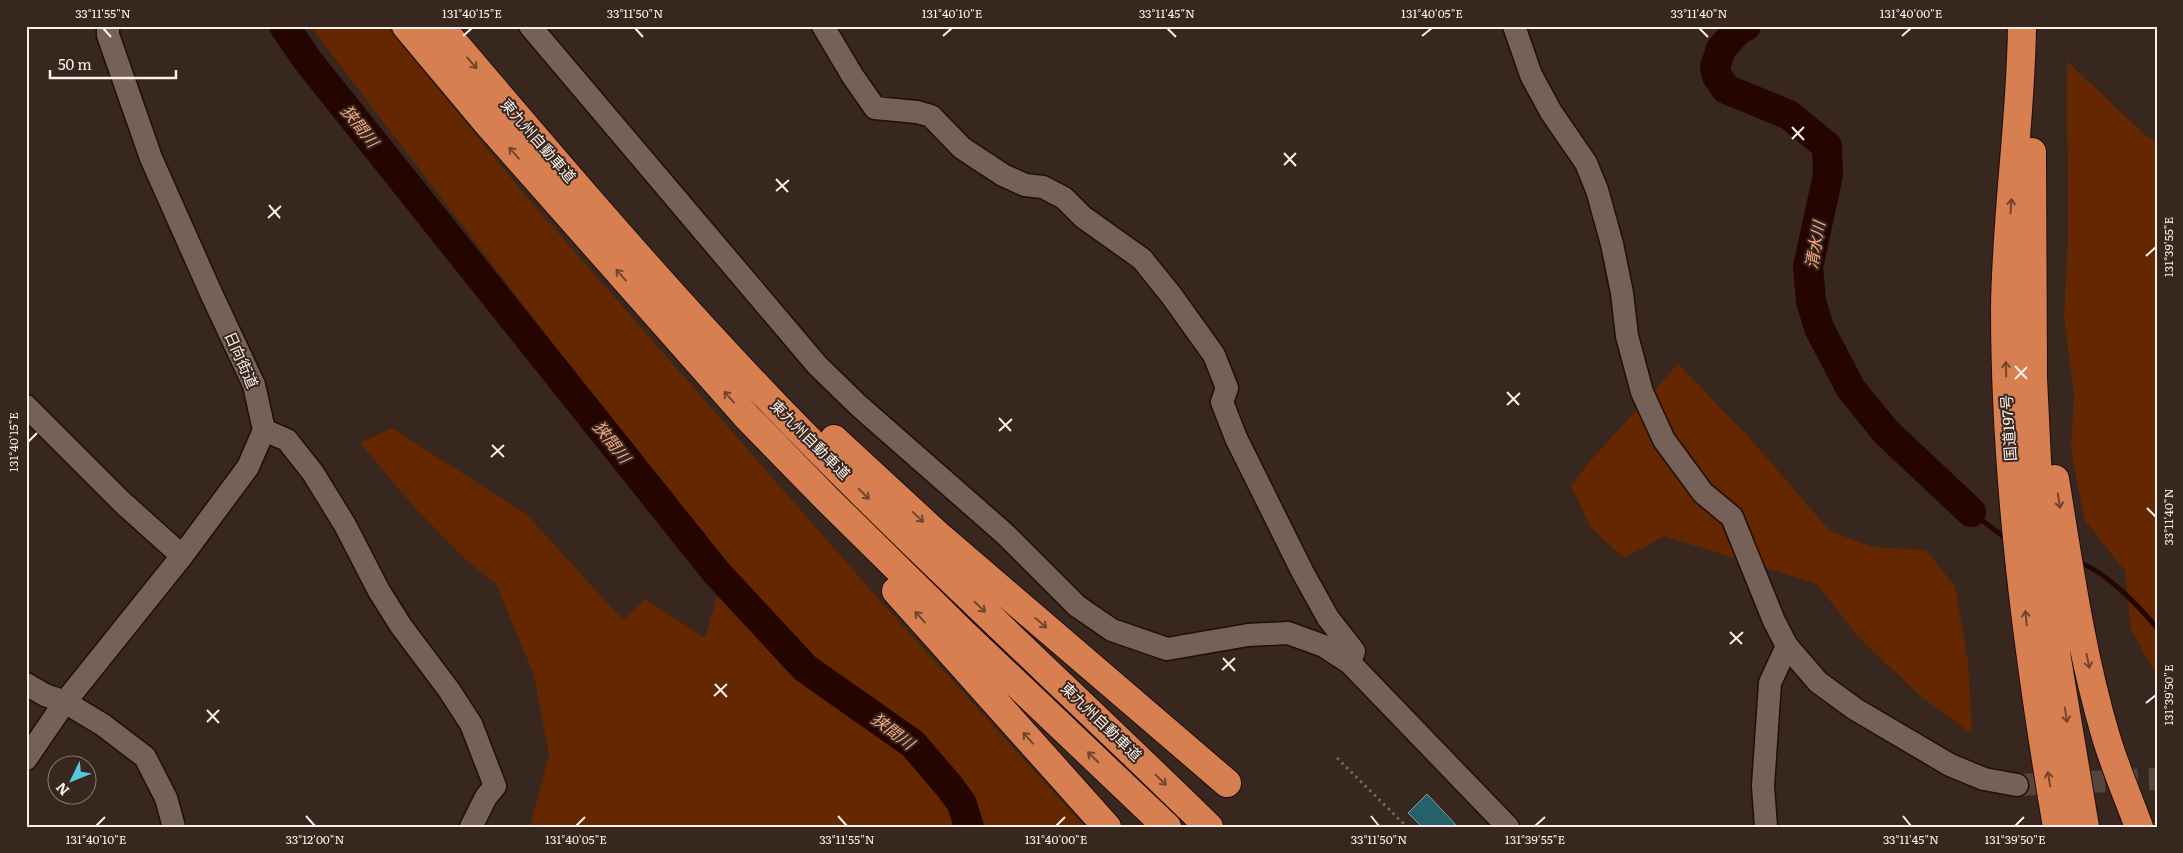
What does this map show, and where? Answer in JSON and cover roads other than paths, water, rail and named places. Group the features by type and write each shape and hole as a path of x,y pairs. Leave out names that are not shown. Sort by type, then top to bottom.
{"highway":[{"name":"東九州自動車道","path":"406,26 488,124 748,417 827,499 963,633 1167,827"},
{"name":"東九州自動車道","path":"440,26 570,178 698,323 787,417 872,502 1209,827"},
{"name":"国道197号","path":"2022,26 2019,109 2006,306 2007,396 2030,650 2057,827"},
{"name":"国道197号","path":"2031,26 2034,416 2057,659 2085,827"},
{"path":"570,178 801,409 939,536 1227,783"},
{"path":"2032,261 2052,460 2071,582 2106,737 2139,827"},
{"path":"748,417 840,528 1107,827"}],"street":[{"name":"日向街道","path":"108,26 108,35 151,158 254,385 264,430"},
{"path":"530,26 817,365 858,405 1005,534 1077,606 1112,630 1166,649 1248,635 1288,633 1324,646 1350,663 1508,827"},
{"path":"824,26 852,75 876,108 918,112 931,116 962,148 1003,174 1025,185 1043,187 1064,198 1083,217 1142,260 1171,295 1214,355 1227,388 1222,402 1236,438 1302,571 1328,618 1354,651 1350,663"},
{"path":"1514,26 1531,75 1551,112 1586,163 1597,190 1612,244 1622,294 1626,336 1642,392 1664,440 1703,493 1732,517 1774,621 1787,646 1818,682 1855,710 1950,765 1984,779 2017,786"},
{"path":"26,406 122,502 182,556"},
{"path":"26,759 65,702 182,556 248,467 264,430 287,440 313,474 345,525 379,591 401,626 449,690 471,724 495,786 486,797 470,827"},
{"path":"1766,827 1763,786 1770,683 1787,646"},
{"path":"26,684 45,695 65,702 103,725 145,757 166,798 175,827"}],"waterway":[{"name":"狭間川","path":"284,26 308,61 716,572 805,668 913,744 962,804 969,827"},
{"name":"清水川","path":"1746,26 1737,31 1721,49 1715,67 1717,76 1726,89 1789,115 1827,146 1828,175 1808,267 1811,301 1819,328 1851,389 1886,432 1971,512"},
{"path":"1971,512 2008,540"},
{"path":"2078,562 2110,581 2141,609 2157,628"}],"tunnel":[{"path":"2017,785 2157,779"}]}
